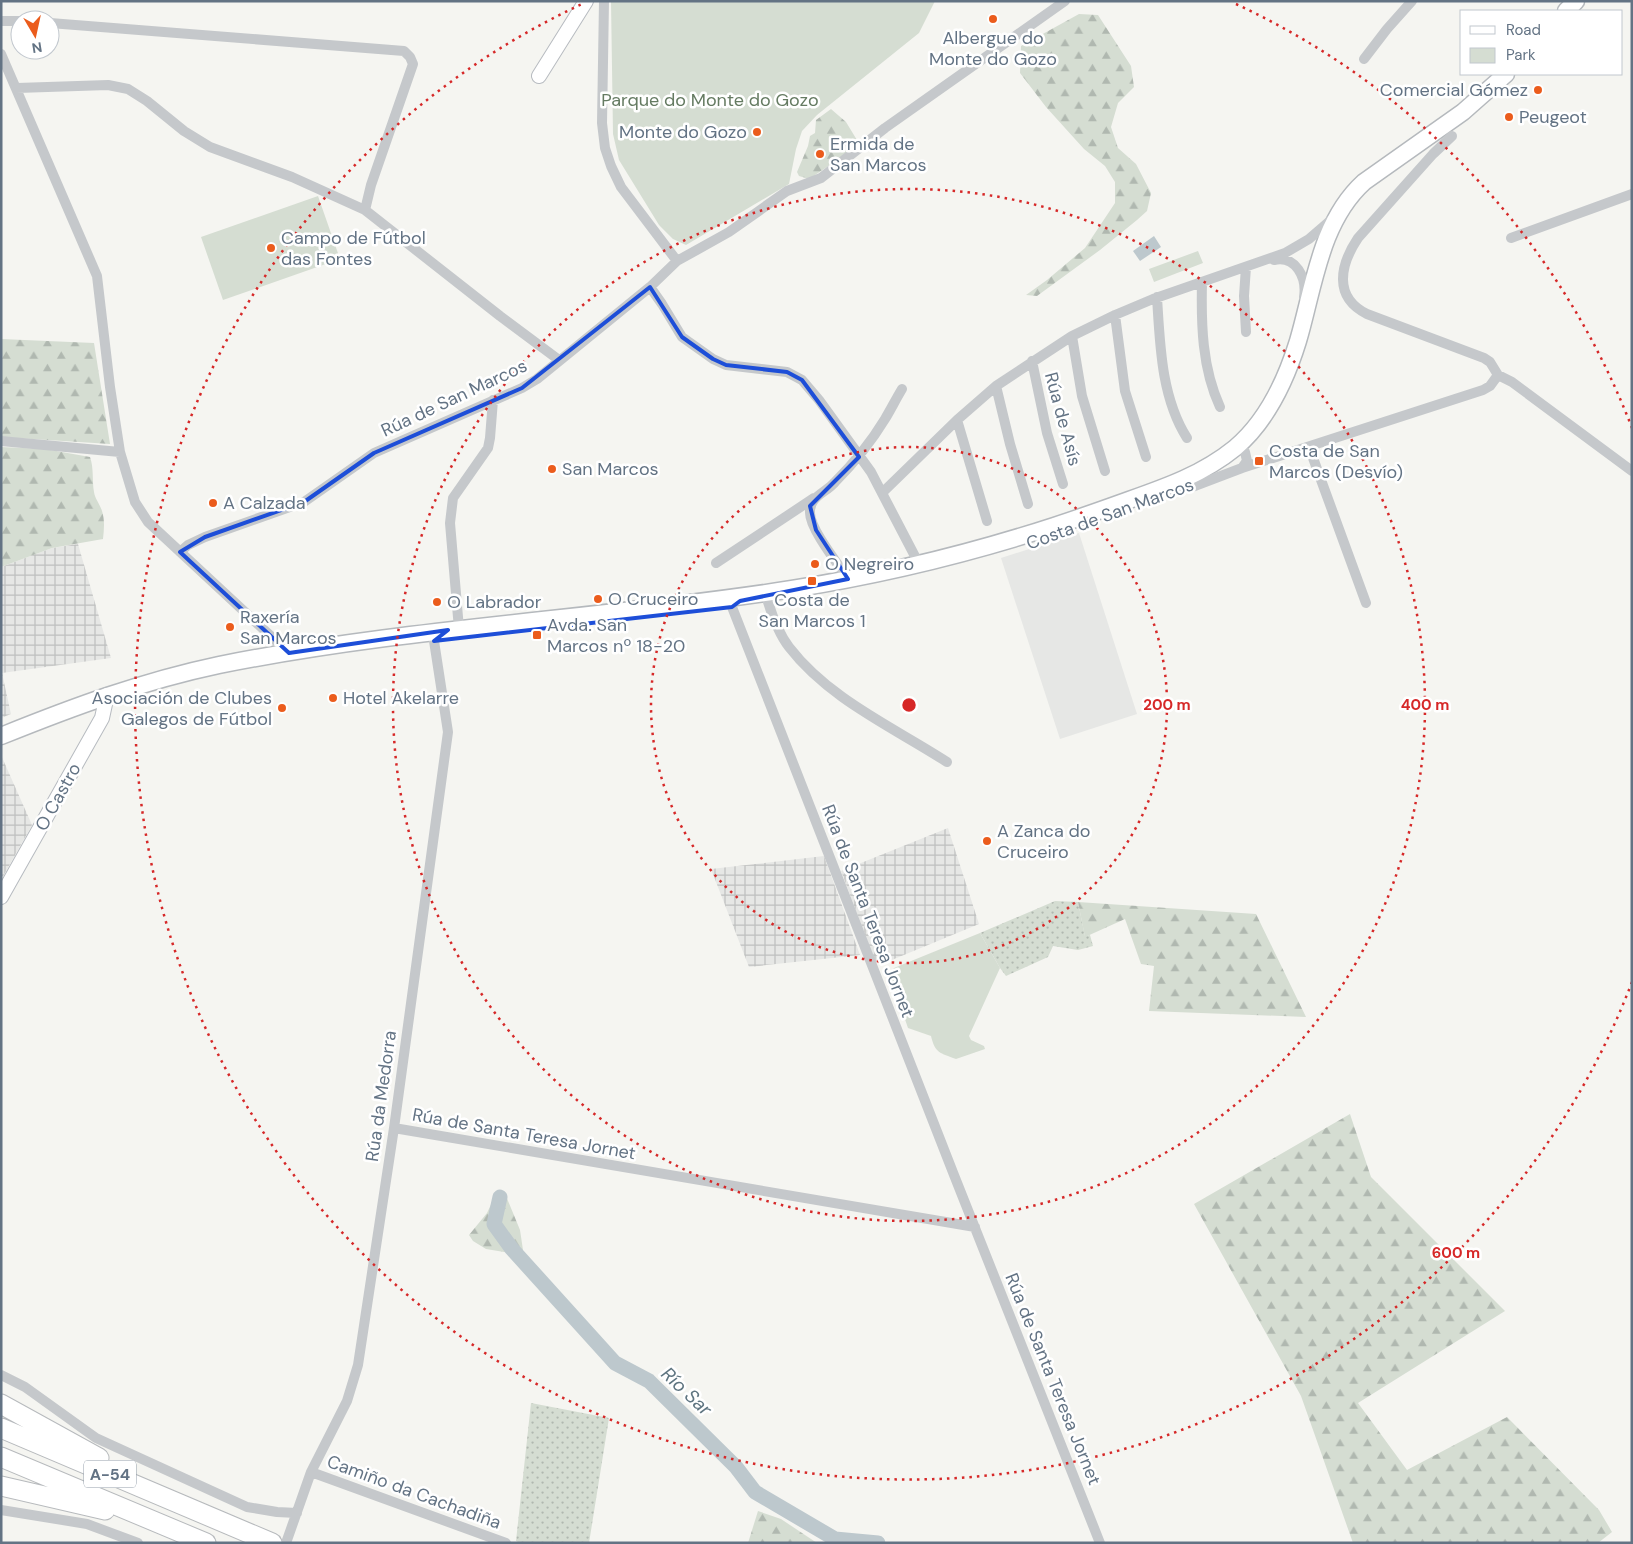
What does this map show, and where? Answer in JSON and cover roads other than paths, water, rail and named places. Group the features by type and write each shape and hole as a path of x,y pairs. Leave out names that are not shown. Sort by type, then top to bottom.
{"highway":[{"path":"1,1404 218,1520"},
{"name":"A-54","path":"1,1428 272,1543"},
{"name":"A-54","path":"1,1457 206,1543"},
{"path":"1,1486 142,1520 198,1543"}],"main road":[{"path":"1567,10 1576,1"},
{"name":"Costa de San Marcos","path":"913,561 946,558 1003,543 1192,482 1229,452 1251,433 1278,392 1298,340 1321,255 1329,234 1345,206 1359,187 1392,163 1436,136 1505,75"},
{"name":"Costa de San Marcos","path":"855,584 978,559 1066,533 1192,482 1239,459 1274,418 1292,386 1325,272 1338,237 1360,199 1392,163"},
{"path":"1239,459 1251,433"},
{"path":"913,561 928,567 955,561 978,559"},
{"path":"324,648 354,648 434,641 768,602 916,570 913,561"},
{"path":"1,736 107,695 143,684 217,666 288,653 459,629 639,609 797,588 855,584"},
{"path":"732,607 740,601 781,596 797,588"},
{"path":"639,609 667,610 725,603 732,607"},
{"path":"434,641 440,636 459,629"},
{"path":"412,635 420,638 429,637 434,641"}],"street":[{"path":"538,76 586,1 604,1 602,122 605,148 621,188 677,262"},
{"name":"Rúa de San Marcos","path":"180,552 188,545 205,537 304,502 374,454 522,388 537,379 650,288 677,262 729,232 787,191 822,178 885,128 1065,1"},
{"path":"1364,59 1412,1"},
{"path":"60,24 404,51 410,57 413,64 371,185 365,210"},
{"path":"1,54 97,276 120,452 135,502 148,522 288,653"},
{"path":"17,88 108,85 128,89 148,101 184,132 210,148 292,177 365,210 500,316 560,360"},
{"path":"1458,116 1456,128 1452,136 1433,154 1358,238 1350,250 1344,267 1344,286 1347,297 1355,306 1367,314 1484,358 1490,362 1498,375 1512,382 1632,471"},
{"path":"1433,154 1436,136"},
{"name":"Costa de San Marcos","path":"1436,136 1447,139 1452,136"},
{"path":"1510,238 1632,194"},
{"path":"1258,263 1285,253 1309,239 1345,206"},
{"path":"883,492 957,420 996,386 1072,336 1157,297 1258,263 1281,259 1286,260 1296,266 1301,272 1304,282 1304,295 1299,315 1298,340"},
{"path":"1246,267 1244,296 1246,332"},
{"path":"1202,282 1203,344 1210,377 1220,407"},
{"path":"650,288 682,337 713,359 726,366 787,372 802,380 819,400 871,472 883,492 913,561"},
{"path":"1157,297 1158,330 1165,378 1174,409 1187,438"},
{"path":"1115,315 1125,391 1146,458"},
{"path":"1072,336 1082,396 1105,471"},
{"name":"Rúa de Asís","path":"1032,361 1047,432 1062,484"},
{"path":"1239,459 1259,463 1309,447 1483,390 1490,386 1498,375"},
{"path":"996,386 1010,444 1028,504"},
{"path":"716,563 833,485 859,457 902,389"},
{"path":"459,629 450,523 453,498 488,448 493,400"},
{"path":"957,420 988,521"},
{"path":"1,441 120,452"},
{"path":"1309,447 1366,603"},
{"path":"814,498 810,506 811,521 855,584"},
{"path":"768,602 774,621 789,647 816,675 846,700 912,738 947,762"},
{"name":"Rúa de Santa Teresa Jornet","path":"732,607 1100,1543"},
{"name":"Rúa da Medorra","path":"286,1543 311,1472 347,1401 358,1366 394,1128 448,732 434,641"},
{"name":"O Castro","path":"1,897 102,718 107,695"},
{"name":"Rúa de Santa Teresa Jornet","path":"394,1128 975,1227"},
{"path":"1,1375 25,1386 96,1438 246,1506 296,1517"},
{"name":"Camiño da Cachadiña","path":"311,1472 506,1543"},
{"path":"1,1510 87,1524 121,1535 138,1543"}],"waterway":[{"name":"Río Sar","path":"500,1197 494,1224 512,1249 615,1363 649,1381 736,1467 755,1492 835,1539 878,1543"}],"place":[{"name":"Albergue do Monte do Gozo","path":"993,19"},
{"name":"Comercial Gómez","path":"1538,90"},
{"name":"Peugeot","path":"1509,117"},
{"name":"Monte do Gozo","path":"757,132"},
{"name":"Ermida de San Marcos","path":"820,154"},
{"name":"Campo de Fútbol das Fontes","path":"271,248"},
{"name":"Costa de San Marcos (Desvío)","path":"1259,461"},
{"name":"San Marcos","path":"552,469"},
{"name":"A Calzada","path":"213,503"},
{"name":"O Negreiro","path":"815,564"},
{"name":"Costa de San Marcos 1","path":"812,581"},
{"name":"O Cruceiro","path":"598,599"},
{"name":"O Labrador","path":"437,602"},
{"name":"Raxería San Marcos","path":"230,627"},
{"name":"Avda. San Marcos nº 18-20","path":"537,635"},
{"name":"Hotel Akelarre","path":"333,698"},
{"name":"Asociación de Clubes Galegos de Fútbol","path":"282,708"},
{"name":"A Zanca do Cruceiro","path":"987,841"}],"park label":[{"name":"Parque do Monte do Gozo","path":"710,100"}]}
